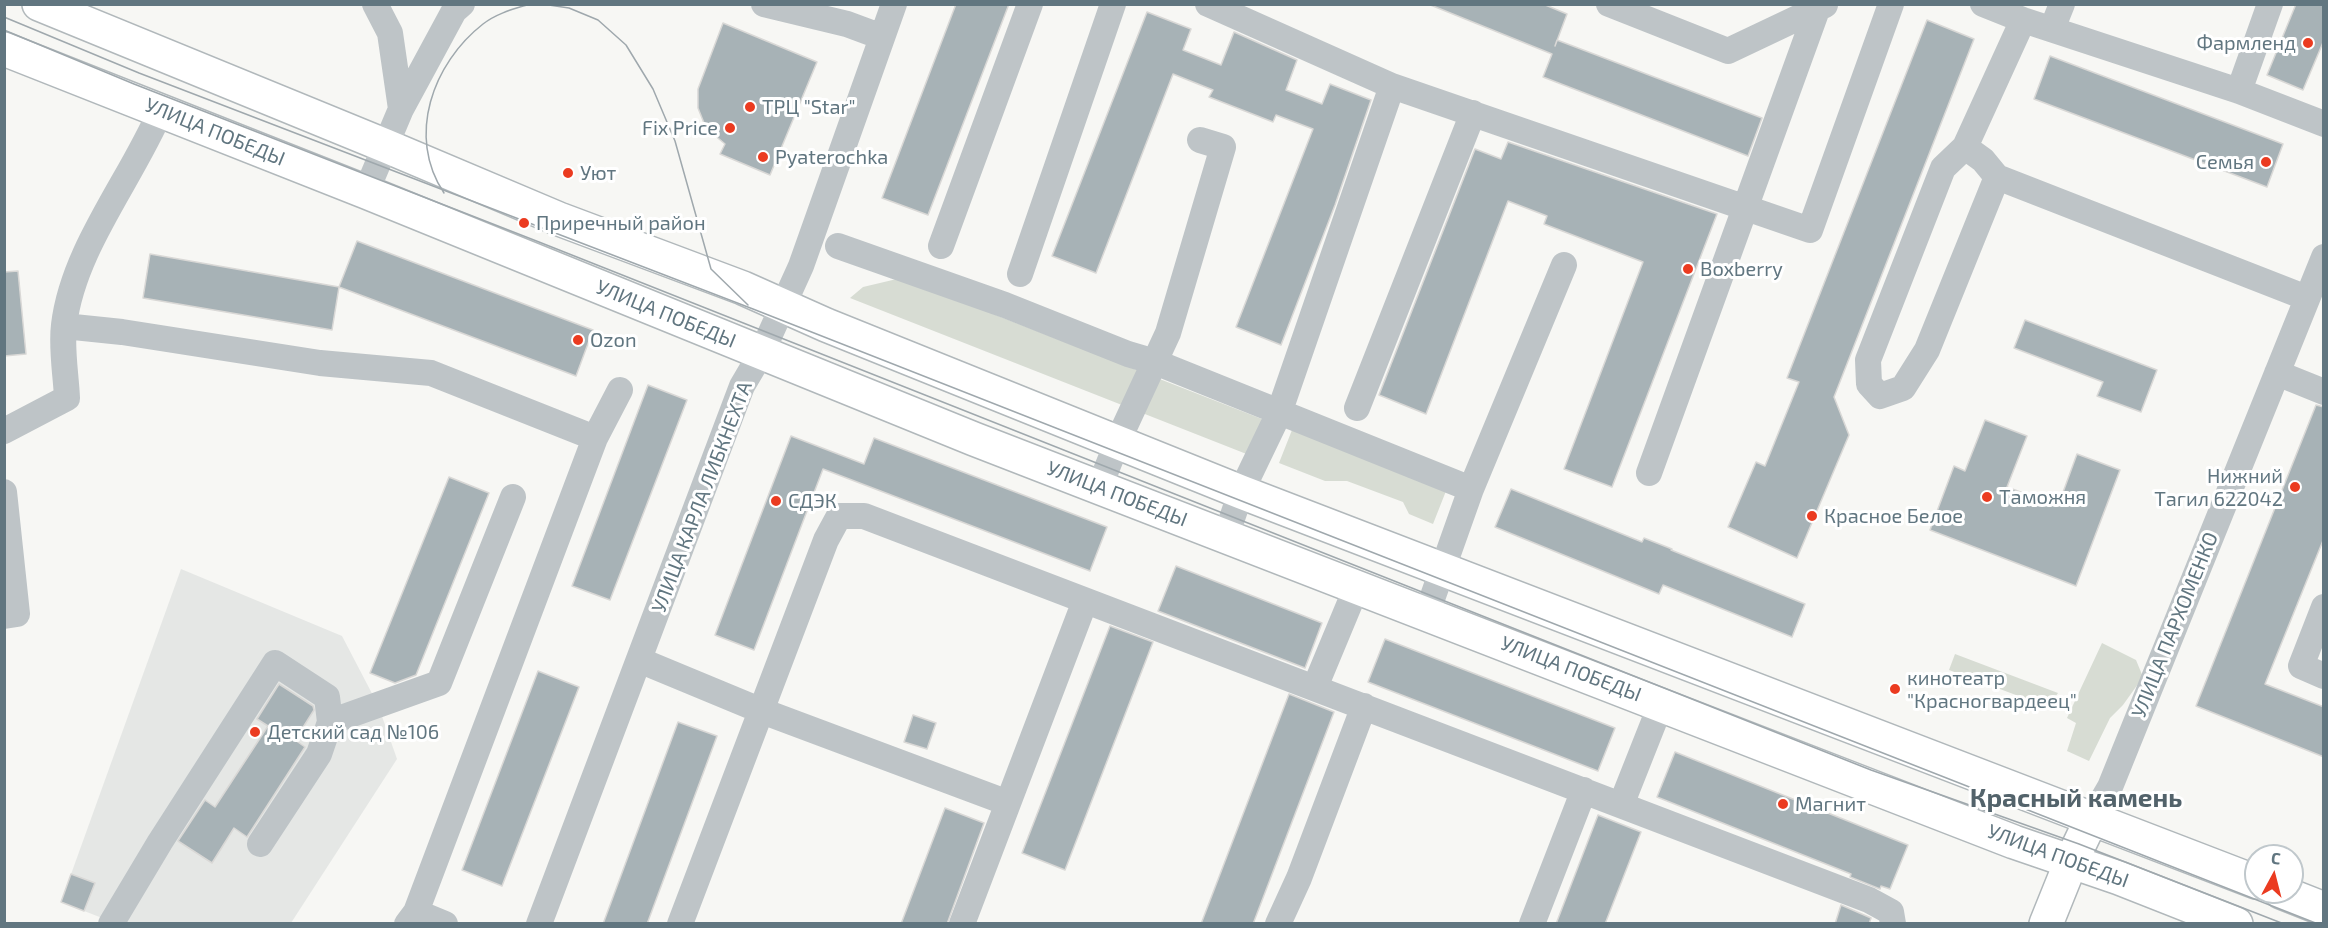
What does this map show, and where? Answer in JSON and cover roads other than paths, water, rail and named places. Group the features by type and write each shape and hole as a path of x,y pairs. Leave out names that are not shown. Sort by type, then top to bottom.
{"main road":[{"path":"39,4 559,219 783,304 837,329 1117,443 2244,877"},
{"name":"УЛИЦА ПОБЕДЫ","path":"4,49 366,192 799,369 1100,488 2236,924"},
{"name":"УЛИЦА ПАРХОМЕНКО","path":"2046,924 2092,818"},
{"path":"2304,901 2324,909"}],"street":[{"path":"375,4 390,33 401,109"},
{"path":"366,192 401,109 454,11 462,4"},
{"path":"764,4 847,24 882,38"},
{"name":"УЛИЦА КАРЛА ЛИБКНЕХТА","path":"539,924 742,386 762,352 801,266 894,4"},
{"path":"940,246 1030,4"},
{"path":"1020,274 1113,4"},
{"path":"1609,4 1728,51 1821,6"},
{"path":"1215,6 1392,86 1810,230 1891,4"},
{"path":"1983,4 2023,20 2239,91 2324,124"},
{"path":"2052,29 2061,4"},
{"path":"2239,91 2270,4"},
{"path":"1649,473 1744,209 1821,6"},
{"path":"1997,177 1928,350 1903,388 1880,396 1869,384 1868,360 1943,168 1965,147 2023,20"},
{"path":"1226,536 1241,492 1280,413 1392,86"},
{"path":"4,431 67,398 64,326 77,269 150,136 161,110"},
{"path":"1357,408 1473,113"},
{"path":"1100,488 1117,443 1168,333 1223,147 1200,140"},
{"path":"1965,147 1983,160 1997,177 2307,298"},
{"path":"838,246 1005,305 1128,354 1155,362 1471,489"},
{"name":"УЛИЦА ПАРХОМЕНКО","path":"2092,818 2110,787 2324,257"},
{"path":"1426,612 1444,570 1471,489 1564,265"},
{"path":"64,326 122,332 320,363 431,372 595,438"},
{"path":"2277,373 2324,392"},
{"path":"445,924 411,918 595,438 620,390"},
{"path":"4,492 17,614 4,616"},
{"path":"330,722 439,683 513,497"},
{"path":"680,924 826,540 840,516 864,516 1584,790 1824,885 1869,900 1891,912 1893,924"},
{"path":"1315,687 1357,586"},
{"path":"962,924 1085,601"},
{"path":"2324,607 2301,666 2324,676"},
{"path":"639,660 762,711 1008,803"},
{"path":"111,924 160,842 275,663 327,697 330,722 319,754 260,844"},
{"path":"1621,805 1661,704"},
{"path":"1278,924 1299,878 1365,706"},
{"path":"1532,924 1584,790"}],"tram line":[{"path":"444,193 433,171 427,148 426,125 430,102 439,80 450,59 465,40 483,24 500,14 530,4"},
{"path":"542,4 569,8 598,20 626,45 653,89 675,141 711,269 748,305"},
{"path":"4,17 139,73 753,309 2318,924"},
{"path":"4,30 134,84 539,242 1871,770 2079,844 2284,924"}],"place":[{"name":"Фармленд","path":"2308,43"},
{"name":"ТРЦ \"Star\"","path":"750,107"},
{"name":"Fix Price","path":"730,128"},
{"name":"Pyaterochka","path":"763,157"},
{"name":"Семья","path":"2266,162"},
{"name":"Уют","path":"568,173"},
{"name":"Приречный район","path":"524,223"},
{"name":"Boxberry","path":"1688,269"},
{"name":"Ozon","path":"578,340"},
{"name":"Нижний Тагил 622042","path":"2295,487"},
{"name":"Таможня","path":"1987,497"},
{"name":"СДЭК","path":"776,501"},
{"name":"Красное Белое","path":"1812,516"},
{"name":"кинотеатр \"Красногвардеец\"","path":"1895,689"},
{"name":"Детский сад №106","path":"255,732"},
{"name":"Магнит","path":"1783,804"}],"district":[{"name":"Красный камень","path":"2076,798"}]}
